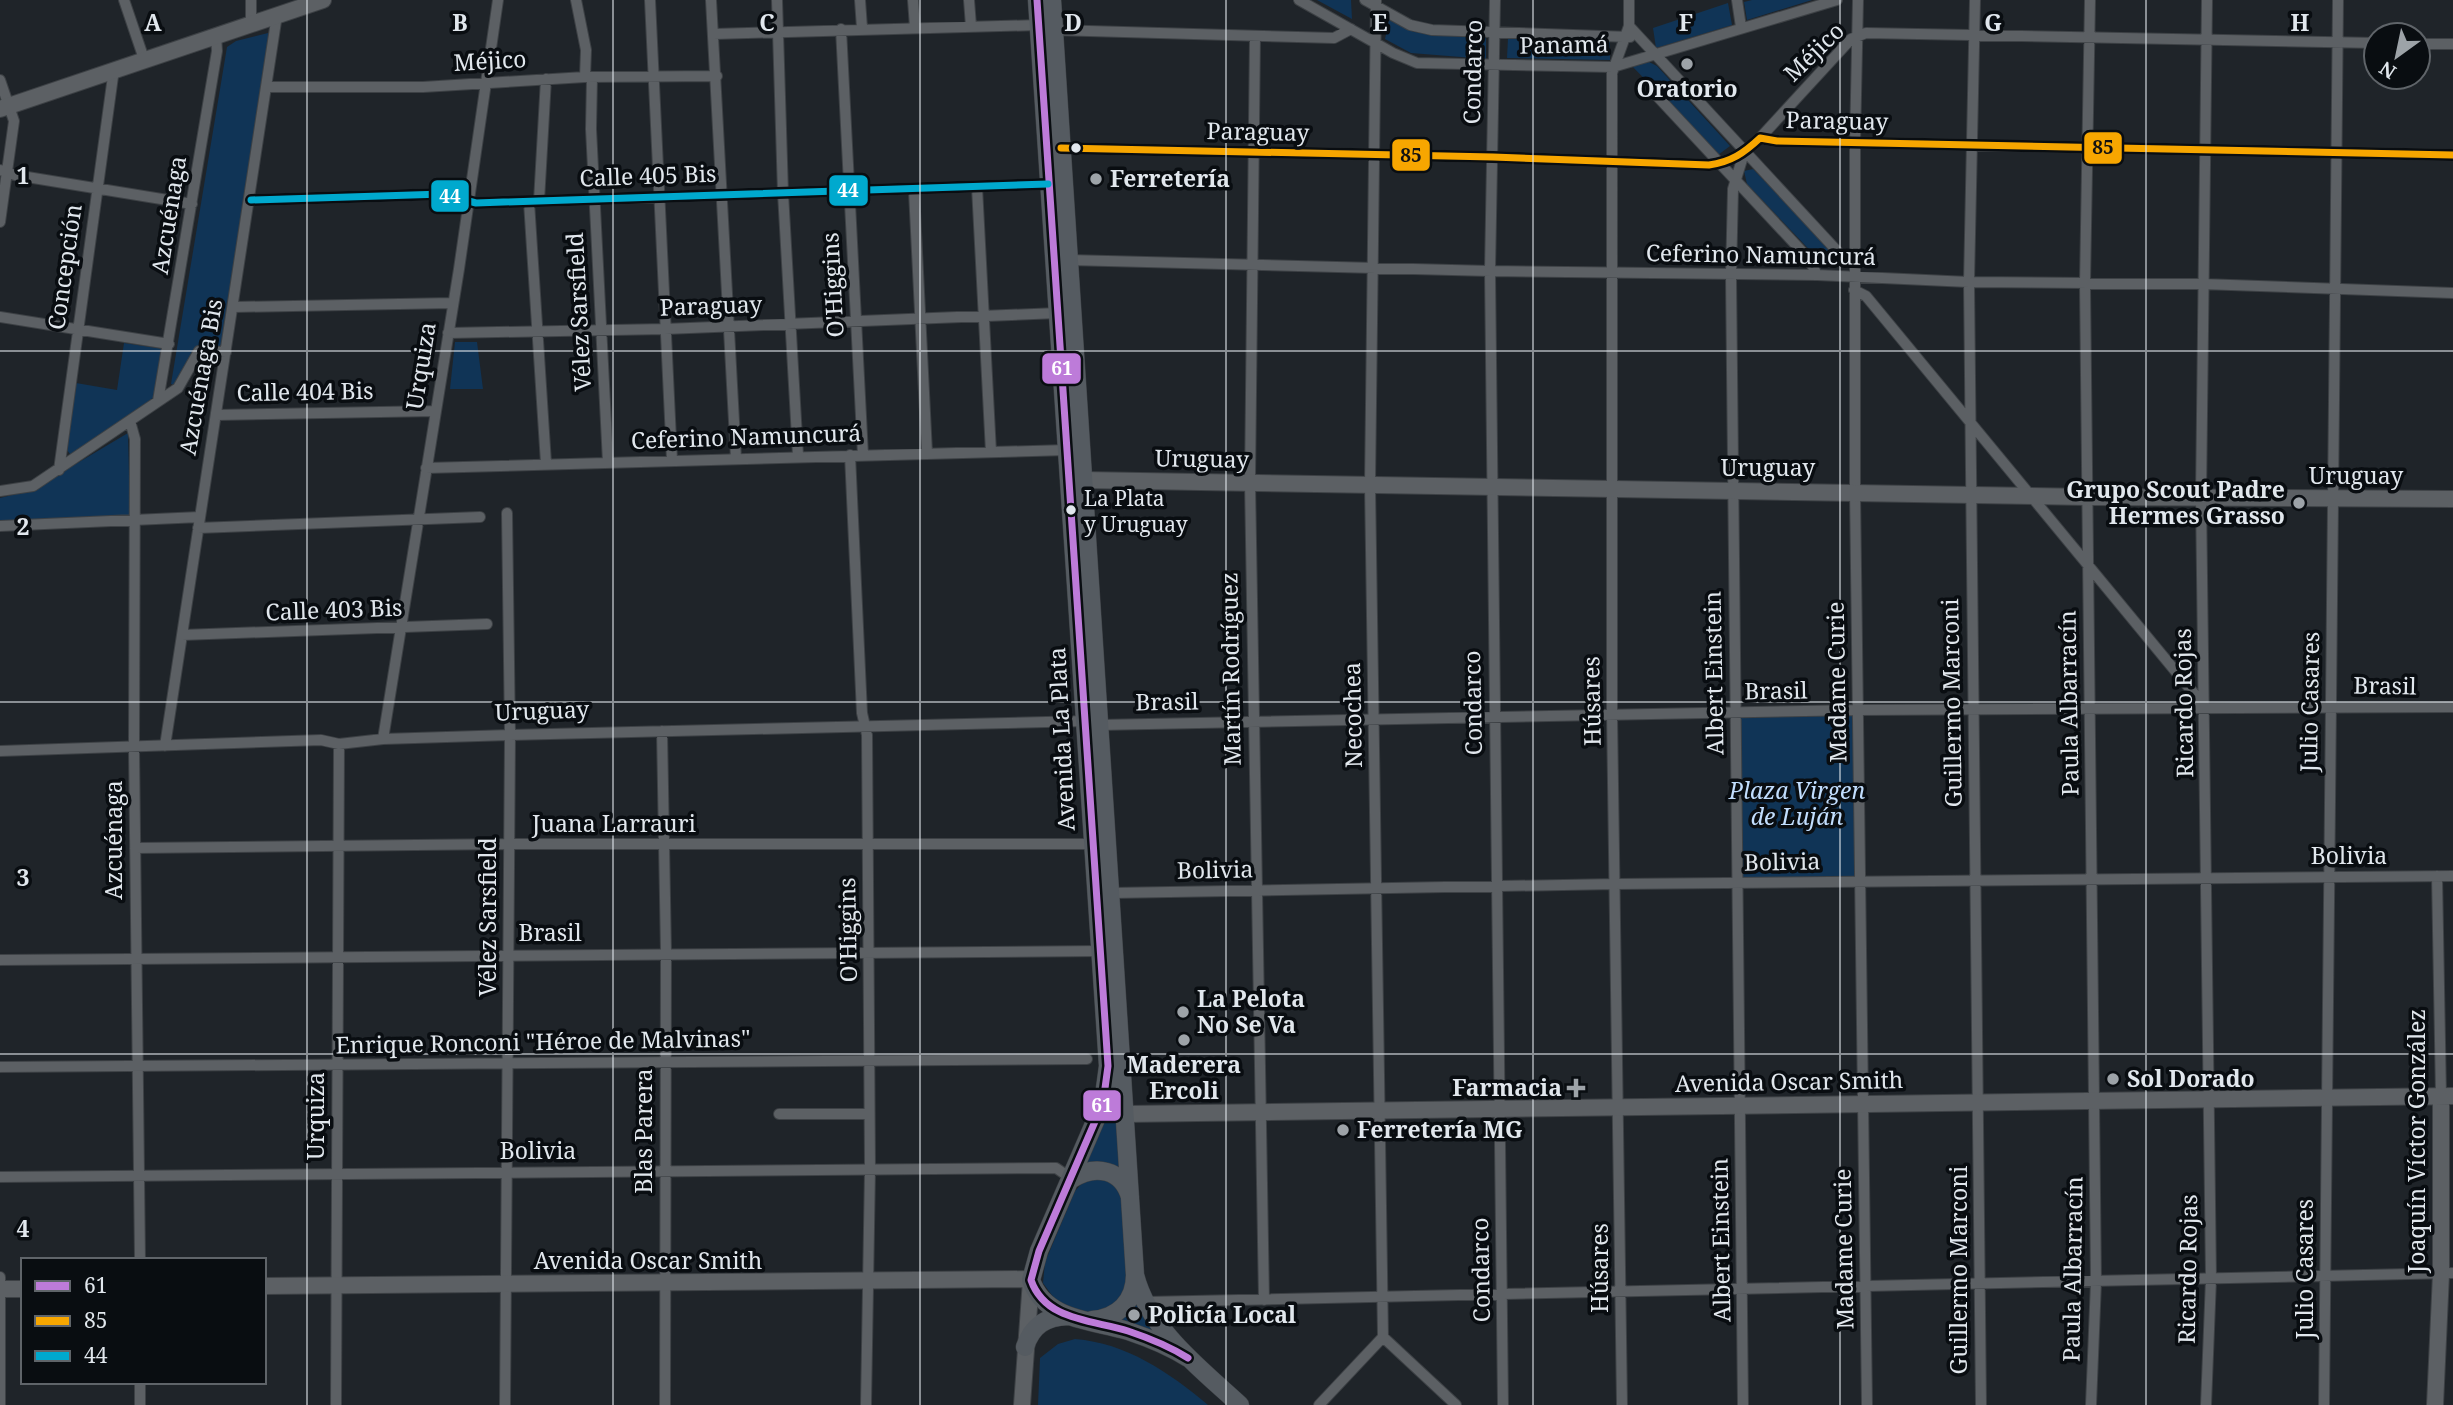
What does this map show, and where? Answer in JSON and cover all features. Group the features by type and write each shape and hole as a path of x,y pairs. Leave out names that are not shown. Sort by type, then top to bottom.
{"main road":[{"path":"5,107 323,0"},
{"name":"Avenida La Plata","path":"1037,0 1046,28 1061,148 1069,260 1083,480 1093,722 1093,844 1107,1084 1072,1179 1039,1251 1031,1279 1044,1301 1076,1318 1146,1337 1188,1358"},
{"name":"Avenida La Plata","path":"1052,0 1046,28 1048,184 1068,450 1111,893 1135,1275 1146,1302 1161,1327 1188,1358 1240,1405"},
{"name":"Uruguay","path":"1083,480 2087,497 2453,499"},
{"name":"Avenida Oscar Smith","path":"1126,1114 2447,1096"},
{"name":"Joaquín Víctor González","path":"2435,1405 2447,1274 2447,1096"},
{"path":"1072,1179 1088,1171 1110,1172 1126,1188 1132,1208"},
{"path":"1025,1347 1031,1333 1041,1322 1104,1318 1122,1308 1133,1291 1135,1275"},
{"path":"1022,1405 1031,1279"},
{"name":"Avenida Oscar Smith","path":"266,1286 1031,1279"},
{"path":"0,1289 21,1289"}],"street":[{"path":"124,0 144,59"},
{"path":"251,0 251,24"},
{"name":"Urquiza","path":"383,739 449,333 498,0"},
{"name":"Vélez Sarsfield","path":"576,0 589,77 608,462"},
{"path":"650,0 671,460"},
{"path":"711,0 736,458"},
{"path":"777,0 783,193 798,456"},
{"path":"860,0 862,28"},
{"path":"913,0 915,27"},
{"path":"970,0 971,26"},
{"name":"Panamá","path":"1299,0 1375,43 1417,62 1613,68 1837,0"},
{"name":"Panamá","path":"1365,0 1376,3 1419,28 1495,32 1630,33"},
{"name":"Condarco","path":"1495,0 1490,271 1503,1405"},
{"name":"Húsares","path":"1622,1405 1620,1107 1612,715 1612,161 1613,68 1630,33 1629,0"},
{"path":"1737,0 1741,27"},
{"name":"Madame Curie","path":"1858,0 1854,143 1855,492 1867,1405"},
{"name":"Guillermo Marconi","path":"1975,0 1969,282 1972,710 1982,1283 1981,1405"},
{"name":"Paula Albarracín","path":"2090,0 2085,284 2096,1282 2091,1405"},
{"name":"Ricardo Rojas","path":"2206,1405 2211,1279 2201,497 2207,0"},
{"name":"Julio Casares","path":"2324,1405 2338,0"},
{"name":"Necochea","path":"1376,3 1372,155 1370,485 1383,1337"},
{"name":"Azcuénaga Bis","path":"165,746 251,200 277,15"},
{"path":"714,34 971,26 1340,37 1351,29"},
{"name":"O'Higgins","path":"841,29 863,455"},
{"path":"1630,33 1655,55 1839,253 1854,263"},
{"name":"Méjico","path":"1760,138 1858,35 2206,38 2362,43"},
{"name":"Azcuénaga","path":"158,401 217,51 216,36"},
{"name":"Martín Rodríguez","path":"1255,36 1250,482 1258,1114 1264,1300"},
{"path":"2432,44 2453,44"},
{"name":"Concepción","path":"59,470 114,69"},
{"name":"Méjico","path":"267,87 423,87 589,77 717,76"},
{"path":"546,79 534,201 546,463"},
{"path":"0,80 5,107 13,121 4,171 0,222"},
{"path":"1657,96 1810,259 1817,275"},
{"name":"Paraguay","path":"1061,148 1720,163 1744,153 1760,138 1777,141 1971,146 2204,148 2453,155"},
{"name":"Albert Einstein","path":"1743,1405 1731,276 1734,179 1744,153"},
{"path":"4,171 192,204"},
{"name":"Calle 405 Bis","path":"251,200 443,194 476,203 850,190 914,191 1048,184"},
{"path":"977,187 991,452"},
{"path":"914,191 927,453"},
{"name":"Ceferino Namuncurá","path":"1069,260 1731,276 1817,275 1969,282 2202,284 2335,291 2453,293"},
{"path":"1854,290 1866,296 2205,707"},
{"path":"234,307 452,303"},
{"name":"Paraguay","path":"449,333 539,333 790,325 1058,313"},
{"path":"0,317 169,344"},
{"path":"0,491 33,486 178,388 196,353 226,352"},
{"name":"Calle 404 Bis","path":"216,415 436,411"},
{"name":"Azcuénaga","path":"130,421 135,439 134,747 140,1258"},
{"name":"Ceferino Namuncurá","path":"426,468 1068,450"},
{"name":"O'Higgins","path":"850,455 862,713 866,726 868,844 870,1169 866,1405"},
{"name":"Vélez Sarsfield","path":"505,1405 510,954 507,513"},
{"path":"0,526 135,519 199,522 480,517"},
{"name":"Calle 403 Bis","path":"182,635 488,624"},
{"name":"Brasil","path":"1093,722 1858,710 2453,707"},
{"name":"Uruguay","path":"0,751 321,740 339,744 383,739 510,735 1093,722"},
{"name":"Blas Parera","path":"663,731 666,953 665,1405"},
{"name":"Urquiza","path":"336,1405 339,744"},
{"name":"Juana Larrauri","path":"135,848 338,848 508,844 1093,844"},
{"name":"Joaquín Víctor González","path":"2437,876 2447,1096"},
{"name":"Bolivia","path":"1111,893 1616,884 2453,876"},
{"name":"Brasil","path":"0,960 338,955 1101,951"},
{"name":"Enrique Ronconi \"Héroe de Malvinas\"","path":"0,1067 1087,1059"},
{"path":"779,1114 869,1114"},
{"name":"Bolivia","path":"0,1177 337,1172 1056,1168 1072,1179"},
{"path":"1146,1302 2447,1274"},
{"path":"0,1277 0,1405"},
{"path":"1319,1405 1383,1337 1456,1405"},
{"path":"140,1384 140,1405"}],"green space":[{"path":"1046,0 1124,1168 1082,1170 1108,1104"},
{"path":"1317,0 1351,0 1352,19"},
{"path":"1812,0 1747,20 1744,2"},
{"path":"1728,3 1732,25 1656,48 1653,28"},
{"path":"1389,20 1414,32 1486,36 1486,59 1411,53 1385,39"},
{"path":"272,32 222,348 200,345 195,348 176,386 171,384 227,47 236,41"},
{"path":"1508,38 1610,42 1610,60 1507,58"},
{"path":"1649,62 1657,66 1730,146 1718,155 1632,66"},
{"path":"1753,169 1829,248 1835,263 1822,263 1747,184 1744,171"},
{"path":"455,342 477,342 483,389 450,389"},
{"path":"124,343 164,349 154,397 76,455 70,454 67,450 76,383 117,390"},
{"path":"128,433 130,517 0,521 0,498 32,490"},
{"name":"Plaza Virgen de Luján","path":"1858,710 1859,882 1736,884 1736,713"},
{"path":"1096,1175 1115,1183 1124,1196 1128,1283 1121,1302 1090,1314 1059,1305 1043,1283 1045,1262 1075,1191 1086,1179"},
{"path":"1138,1300 1164,1338 1117,1322"},
{"path":"1075,1339 1112,1346 1146,1361 1178,1381 1208,1405 1038,1405 1040,1358 1058,1344"}],"transit line":[{"name":"61","path":"1037,0 1108,1066 1103,1103 1039,1251 1031,1280 1047,1304 1059,1311 1136,1334 1188,1358"},
{"name":"85","path":"1061,148 1493,157 1709,165 1737,156 1760,138 1777,141 2453,155"},
{"name":"44","path":"251,200 443,194 476,203 1048,184"}],"place":[{"name":"Oratorio","path":"1687,64"},
{"name":"Ferretería","path":"1096,179"},
{"name":"Grupo Scout Padre Hermes Grasso","path":"2299,503"},
{"name":"La Plata y Uruguay","path":"1071,510"},
{"name":"La Pelota No Se Va","path":"1183,1012"},
{"name":"Maderera Ercoli","path":"1184,1040"},
{"name":"Sol Dorado","path":"2113,1079"},
{"name":"Farmacia","path":"1576,1088"},
{"name":"Ferretería MG","path":"1343,1130"},
{"name":"Policía Local","path":"1134,1315"}]}
